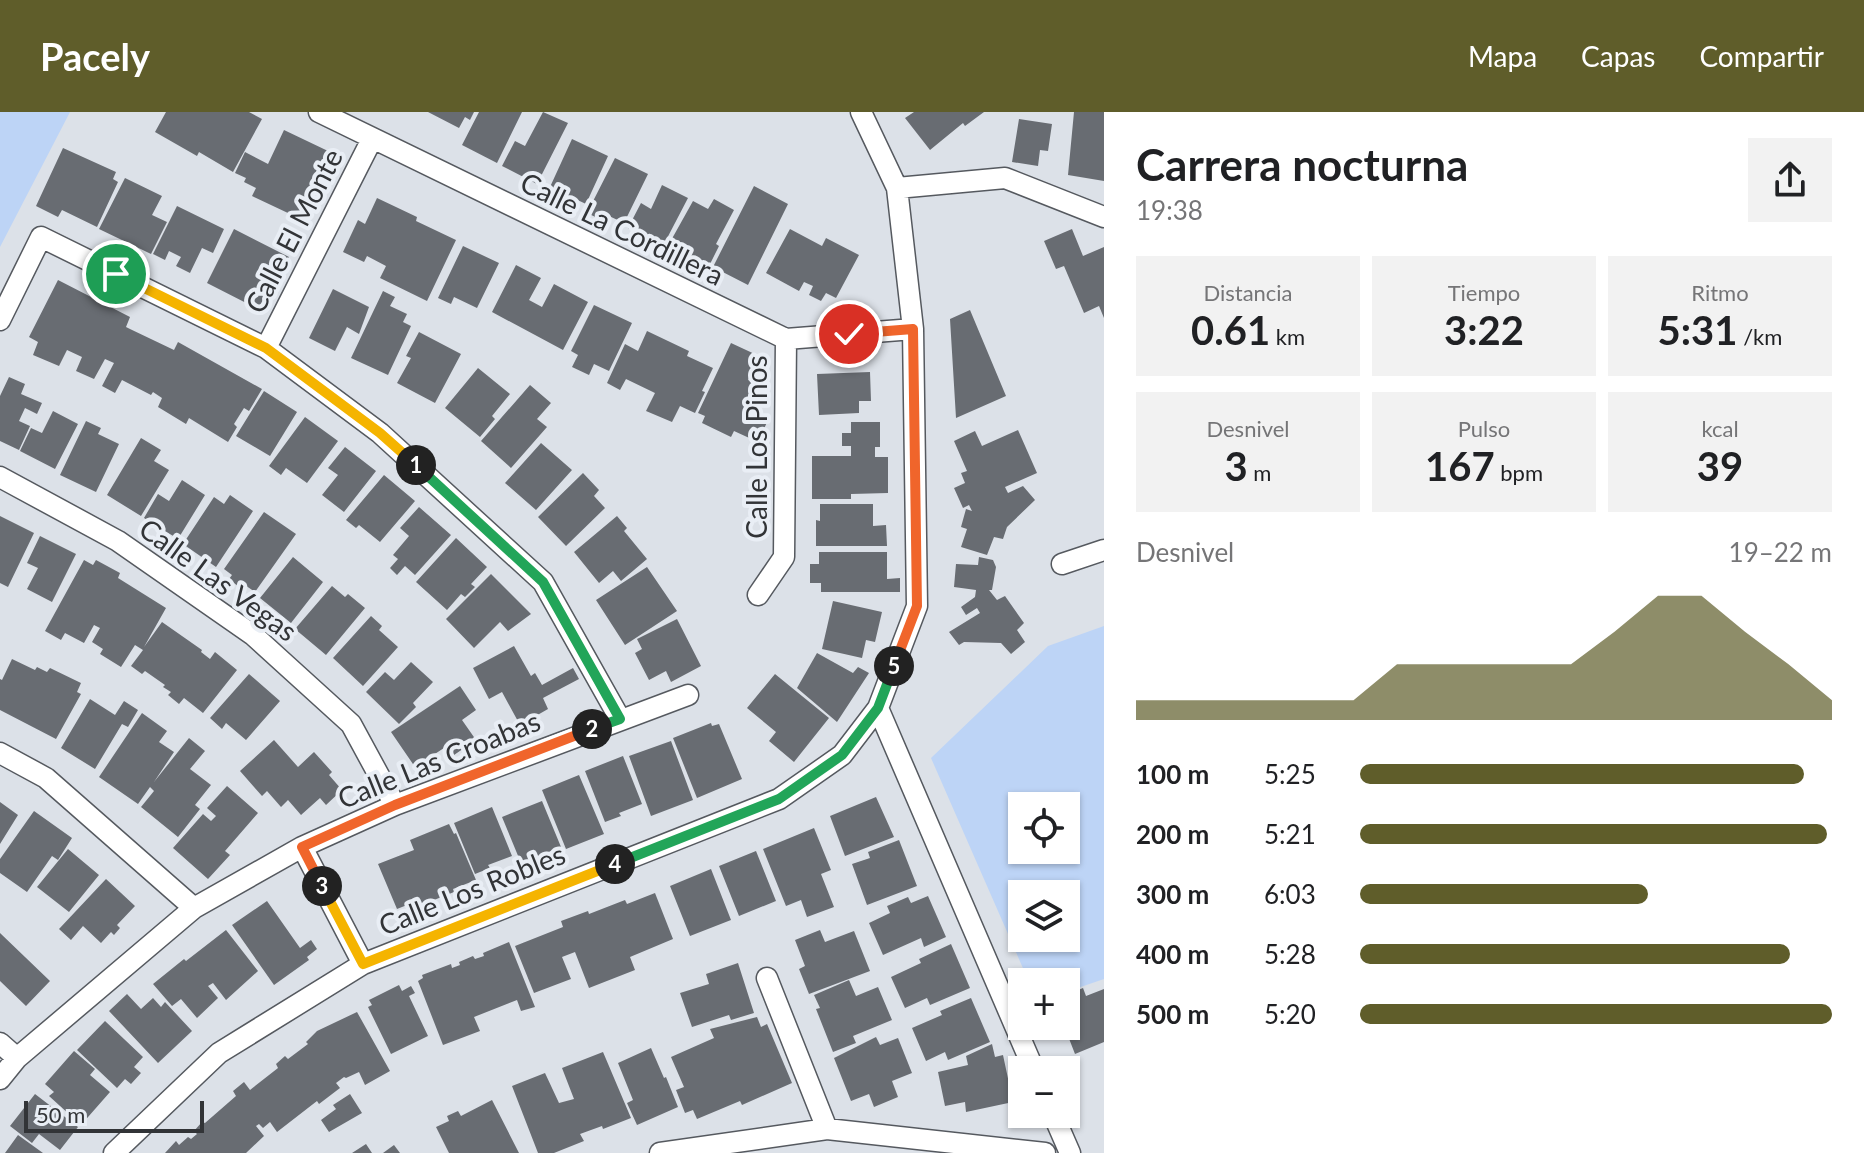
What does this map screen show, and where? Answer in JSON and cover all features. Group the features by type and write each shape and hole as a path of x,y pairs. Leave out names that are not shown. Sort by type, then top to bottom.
{"street":[{"name":"Calle La Cordillera","path":"319,112 786,339"},
{"name":"Calle Los Robles","path":"114,1153 219,1053 363,964 779,799 842,755 878,708 917,606 913,329 897,188 861,112"},
{"name":"Calle El Monte","path":"266,348 372,139"},
{"path":"897,188 1005,178 1104,217"},
{"path":"0,320 41,237 266,348 380,433 543,582 620,719"},
{"path":"786,339 913,329"},
{"name":"Calle Los Pinos","path":"758,595 784,557 786,339"},
{"name":"Calle Las Vegas","path":"0,477 118,541 253,635 351,724 395,805"},
{"path":"1062,564 1104,550"},
{"name":"Calle Las Croabas","path":"0,1079 17,1058 194,908 302,847 395,805 688,695"},
{"path":"878,708 1028,1056"},
{"path":"0,753 46,778 194,908"},
{"path":"302,847 363,964"},
{"path":"767,978 827,1129"},
{"path":"0,1043 17,1058"},
{"path":"1059,1128 1070,1153"},
{"path":"660,1153 827,1129 1045,1153"}],"shaded area":[{"path":"0,112 70,112 0,247"},
{"path":"1104,626 1104,979 1080,987 1080,968 1023,968 1016,952 1080,952 1080,880 1008,880 1008,934 931,758 1048,646"}],"building":[{"path":"166,112 249,112 262,119 233,172 155,132"},
{"path":"428,112 474,112 470,120 465,117 459,128"},
{"path":"479,112 522,112 497,163 462,145"},
{"path":"543,112 568,123 537,184 502,166 515,141 525,146"},
{"path":"914,112 984,112 965,126 963,123 930,150 905,118"},
{"path":"1074,112 1104,112 1104,181 1068,175"},
{"path":"1019,119 1052,124 1048,151 1040,150 1038,166 1012,162"},
{"path":"284,130 328,151 304,202 314,207 307,222 252,196 256,188 235,173 245,152 268,164"},
{"path":"572,139 608,156 586,204 550,187"},
{"path":"63,148 116,172 113,179 118,182 97,227 62,210 58,217 36,206"},
{"path":"615,158 648,174 624,223 609,216 606,222 587,213"},
{"path":"125,178 162,196 152,215 167,222 151,254 99,229"},
{"path":"662,185 688,198 663,246 628,228 641,203 651,209"},
{"path":"754,186 788,204 748,285 713,267"},
{"path":"377,198 456,240 427,301 380,278 386,266 367,256 364,262 343,252 358,220 365,224"},
{"path":"714,199 734,210 716,244 719,246 709,266 669,244 693,201 708,209"},
{"path":"177,206 224,229 213,253 202,248 190,273 176,266 181,257 169,251 165,260 153,254"},
{"path":"234,229 289,257 258,309 207,283"},
{"path":"790,229 822,246 826,238 859,255 836,298 826,293 821,301 809,295 813,286 804,282 799,291 766,273"},
{"path":"1072,229 1083,256 1104,247 1104,318 1099,306 1084,313 1064,266 1056,269 1044,241"},
{"path":"463,246 499,263 477,308 454,297 451,304 438,298"},
{"path":"516,265 541,278 529,300 542,307 554,284 588,302 563,350 492,312"},
{"path":"58,280 130,317 126,327 174,350 178,342 262,389 249,411 244,408 228,442 189,418 186,424 158,407 162,398 153,392 151,395 122,380 115,393 102,386 114,363 105,359 94,379 76,371 82,357 67,350 59,366 33,355 38,342 29,337"},
{"path":"333,289 369,307 359,334 347,327 335,351 309,338"},
{"path":"383,291 395,297 390,306 407,314 403,322 411,326 388,375 351,358"},
{"path":"594,305 632,323 609,371 594,364 589,375 572,367 578,355 571,351"},
{"path":"970,310 1006,396 956,418 950,319"},
{"path":"647,331 689,351 687,356 713,368 695,413 680,406 672,422 646,411 655,393 626,379 620,390 607,383 625,344 638,351"},
{"path":"419,332 461,354 435,403 397,383 411,358 406,356"},
{"path":"731,343 759,356 748,380 757,384 746,409 768,420 758,442 734,431 731,437 702,423 705,416 698,413"},
{"path":"478,368 510,394 480,437 445,408"},
{"path":"870,372 871,401 859,401 859,413 819,415 817,374"},
{"path":"9,377 25,384 21,394 42,403 37,414 25,408 19,421 30,426 19,450 0,441 0,396"},
{"path":"530,385 551,403 537,419 547,427 511,468 481,441"},
{"path":"264,391 297,412 270,456 236,436"},
{"path":"53,411 78,424 55,469 20,451 31,428 42,433"},
{"path":"305,417 338,441 307,483 286,468 281,475 269,466"},
{"path":"86,421 101,428 98,434 119,444 96,492 60,475"},
{"path":"851,422 880,422 880,447 875,447 875,457 888,457 888,493 851,494 851,499 812,499 812,456 851,456 851,446 842,446 842,433 851,433"},
{"path":"1018,430 1037,473 1005,487 1008,493 1023,486 1035,500 1007,527 1003,539 994,537 987,555 961,547 967,529 961,527 966,509 972,511 969,505 963,508 954,488 965,483 961,473 967,471 954,441 975,431 982,446"},
{"path":"141,438 161,450 154,461 169,470 141,516 107,495"},
{"path":"541,443 572,470 536,510 505,483"},
{"path":"345,447 376,471 344,512 322,495 338,475 328,468"},
{"path":"583,473 599,490 594,496 605,508 566,546 538,517"},
{"path":"384,475 415,501 380,542 359,525 356,528 346,520"},
{"path":"182,480 205,495 178,539 144,518 158,494 169,501"},
{"path":"230,495 253,511 216,567 183,544 214,497 224,504"},
{"path":"820,504 873,504 873,526 886,525 887,546 816,546 816,520 820,521"},
{"path":"419,507 451,535 415,575 405,566 397,575 390,568 398,559 393,555 409,536 400,528"},
{"path":"264,512 296,534 255,592 242,583 239,587 229,579 232,575 224,569"},
{"path":"0,516 34,533 8,587 0,583"},
{"path":"617,516 627,528 624,531 647,559 621,581 613,571 599,583 574,552"},
{"path":"40,536 76,554 52,602 27,589 38,568 27,563"},
{"path":"456,538 487,567 471,584 475,587 465,597 461,594 447,610 416,582"},
{"path":"819,552 887,552 887,579 900,578 900,592 821,592 821,583 810,583 810,564 819,564"},
{"path":"293,557 323,582 291,623 260,598"},
{"path":"979,557 993,560 996,567 992,590 989,590 997,600 1005,596 1024,623 1017,630 1025,642 1011,654 1001,643 964,642 959,645 949,632 980,613 977,608 966,615 961,607 975,597 976,590 954,587 956,564 978,565"},
{"path":"84,560 93,565 96,560 120,573 118,578 166,608 144,647 162,622 210,659 215,652 237,670 203,713 184,698 179,704 168,695 171,692 163,687 165,685 145,671 142,674 131,666 143,650 135,645 121,667 100,654 103,649 92,642 100,628 94,625 84,643 65,633 61,640 45,631"},
{"path":"647,567 677,611 625,645 596,600"},
{"path":"491,574 531,614 508,631 500,622 474,648 446,619"},
{"path":"332,586 365,608 326,655 295,629"},
{"path":"833,601 882,612 875,642 866,640 862,658 822,649"},
{"path":"371,616 382,626 379,630 398,647 363,686 333,658"},
{"path":"677,619 701,666 671,682 666,671 649,680 635,653 642,649 637,639"},
{"path":"514,646 531,676 535,673 542,685 573,668 579,679 543,698 548,709 520,725 502,692 489,699 473,668"},
{"path":"817,653 853,673 858,667 869,673 837,722 797,688"},
{"path":"12,659 35,670 37,667 47,672 50,668 81,683 77,692 81,694 56,739 0,710 0,679"},
{"path":"411,662 433,682 413,703 416,707 399,724 366,692 385,672 394,680"},
{"path":"249,674 280,701 246,740 226,723 222,729 210,718"},
{"path":"775,674 829,718 794,762 769,741 776,732 747,708"},
{"path":"460,686 476,710 462,720 476,740 454,755 447,746 415,767 391,732"},
{"path":"90,699 115,715 124,701 138,710 128,727 122,724 95,769 61,748"},
{"path":"142,713 167,731 159,742 174,752 154,782 189,738 205,751 190,769 211,785 195,805 200,809 178,837 141,807 154,791 150,787 138,804 99,777"},
{"path":"711,723 712,726 719,724 742,779 697,798 673,738"},
{"path":"274,740 298,767 314,752 332,772 329,775 342,790 326,805 320,798 301,815 288,800 281,807 267,791 262,796 240,771"},
{"path":"671,741 693,800 651,816 629,756"},
{"path":"623,756 642,804 605,822 585,771"},
{"path":"579,775 604,834 566,849 542,790"},
{"path":"227,786 258,813 225,851 230,855 208,879 173,848 203,814 211,821 216,816 207,808"},
{"path":"876,797 894,837 845,856 830,816"},
{"path":"542,801 561,847 521,863 502,817"},
{"path":"0,802 18,815 0,844"},
{"path":"492,807 512,856 488,865 490,868 475,874 454,823"},
{"path":"34,811 72,838 58,860 52,856 27,892 0,873 0,859"},
{"path":"449,824 476,880 419,906 417,901 397,909 378,864 414,850 410,840"},
{"path":"814,828 831,870 821,874 834,907 807,917 801,900 786,906 763,849"},
{"path":"899,840 917,886 867,905 852,864 870,858 868,852"},
{"path":"68,849 99,875 69,912 37,887"},
{"path":"756,851 776,901 739,916 719,866"},
{"path":"711,869 731,920 690,936 670,886"},
{"path":"106,879 135,906 117,925 120,928 114,935 111,932 101,943 83,926 71,940 59,929"},
{"path":"655,893 673,939 630,957 635,970 589,988 575,952 562,957 571,979 534,993 515,946 563,927 561,921 625,900 627,904"},
{"path":"928,896 946,937 924,947 921,938 883,955 869,923 890,913 887,906 908,897 911,903"},
{"path":"267,901 300,948 311,940 317,949 307,957 309,960 274,985 232,925"},
{"path":"226,930 258,971 226,1000 213,983 208,986 218,998 197,1018 181,999 172,1006 153,984"},
{"path":"820,930 825,942 854,931 870,971 809,994 799,969 805,966 795,940"},
{"path":"0,933 50,981 26,1006 0,981"},
{"path":"509,942 535,1007 521,1011 517,1000 474,1017 480,1031 443,1045 418,981 423,978 422,975 451,964 452,968 473,956 475,959 484,956 483,953"},
{"path":"951,944 970,988 930,1005 927,998 905,1008 891,977"},
{"path":"738,963 754,1013 731,1020 729,1015 692,1027 680,993 709,984 706,974"},
{"path":"849,980 856,996 878,987 892,1020 853,1036 856,1043 833,1052 816,1009 820,1008 814,995"},
{"path":"399,985 402,991 411,986 415,993 409,996 428,1036 391,1054 368,1007 372,1005 369,1000"},
{"path":"1083,988 1086,996 1104,989 1104,1042 1075,1054 1070,1040 1080,1040 1080,989"},
{"path":"127,994 141,1009 153,998 161,1007 165,1002 192,1031 158,1063 109,1011"},
{"path":"971,998 990,1042 948,1060 945,1052 926,1061 912,1028 942,1015 940,1011"},
{"path":"357,1012 390,1071 365,1085 359,1072 344,1077 336,1083 340,1088 319,1104 317,1101 277,1132 270,1122 263,1128 259,1124 256,1126 264,1136 246,1153 165,1153 176,1141 179,1145 197,1134 194,1131 202,1122 205,1123 236,1096 233,1091 244,1082 250,1090 278,1068 276,1064 285,1056 288,1059 308,1044 306,1042 317,1031"},
{"path":"757,1017 761,1027 767,1024 792,1083 742,1105 740,1101 697,1119 693,1110 685,1113 676,1090 684,1087 671,1057 714,1038 710,1029"},
{"path":"105,1021 143,1057 134,1067 141,1073 131,1084 125,1079 117,1088 77,1050"},
{"path":"876,1037 880,1045 898,1038 912,1073 892,1081 898,1097 874,1107 869,1094 851,1101 834,1058"},
{"path":"992,1044 995,1057 1003,1055 1008,1078 1008,1103 966,1112 965,1102 945,1106 938,1072 968,1065 966,1056"},
{"path":"651,1048 678,1107 637,1125 627,1103 633,1100 618,1063"},
{"path":"74,1051 95,1069 90,1075 110,1092 81,1125 49,1096 54,1092 45,1084"},
{"path":"603,1052 631,1118 580,1134 584,1141 554,1153 538,1153 512,1086 545,1073 559,1103 574,1099 562,1068"},
{"path":"35,1094 78,1127 60,1150 39,1134 32,1143 10,1126"},
{"path":"350,1094 362,1113 329,1132 321,1120 336,1109 333,1105"},
{"path":"492,1100 519,1153 449,1153 436,1127 449,1121 447,1116 458,1111 461,1116"},
{"path":"18,1135 43,1153 5,1153"},
{"path":"366,1144 372,1153 352,1153"},
{"path":"394,1145 400,1153 383,1153"}],"route":[{"path":"116,274 266,348 380,433 543,582 620,719 395,805 302,847 363,964 779,799 842,755 878,708 917,606 913,329 849,334"}]}
